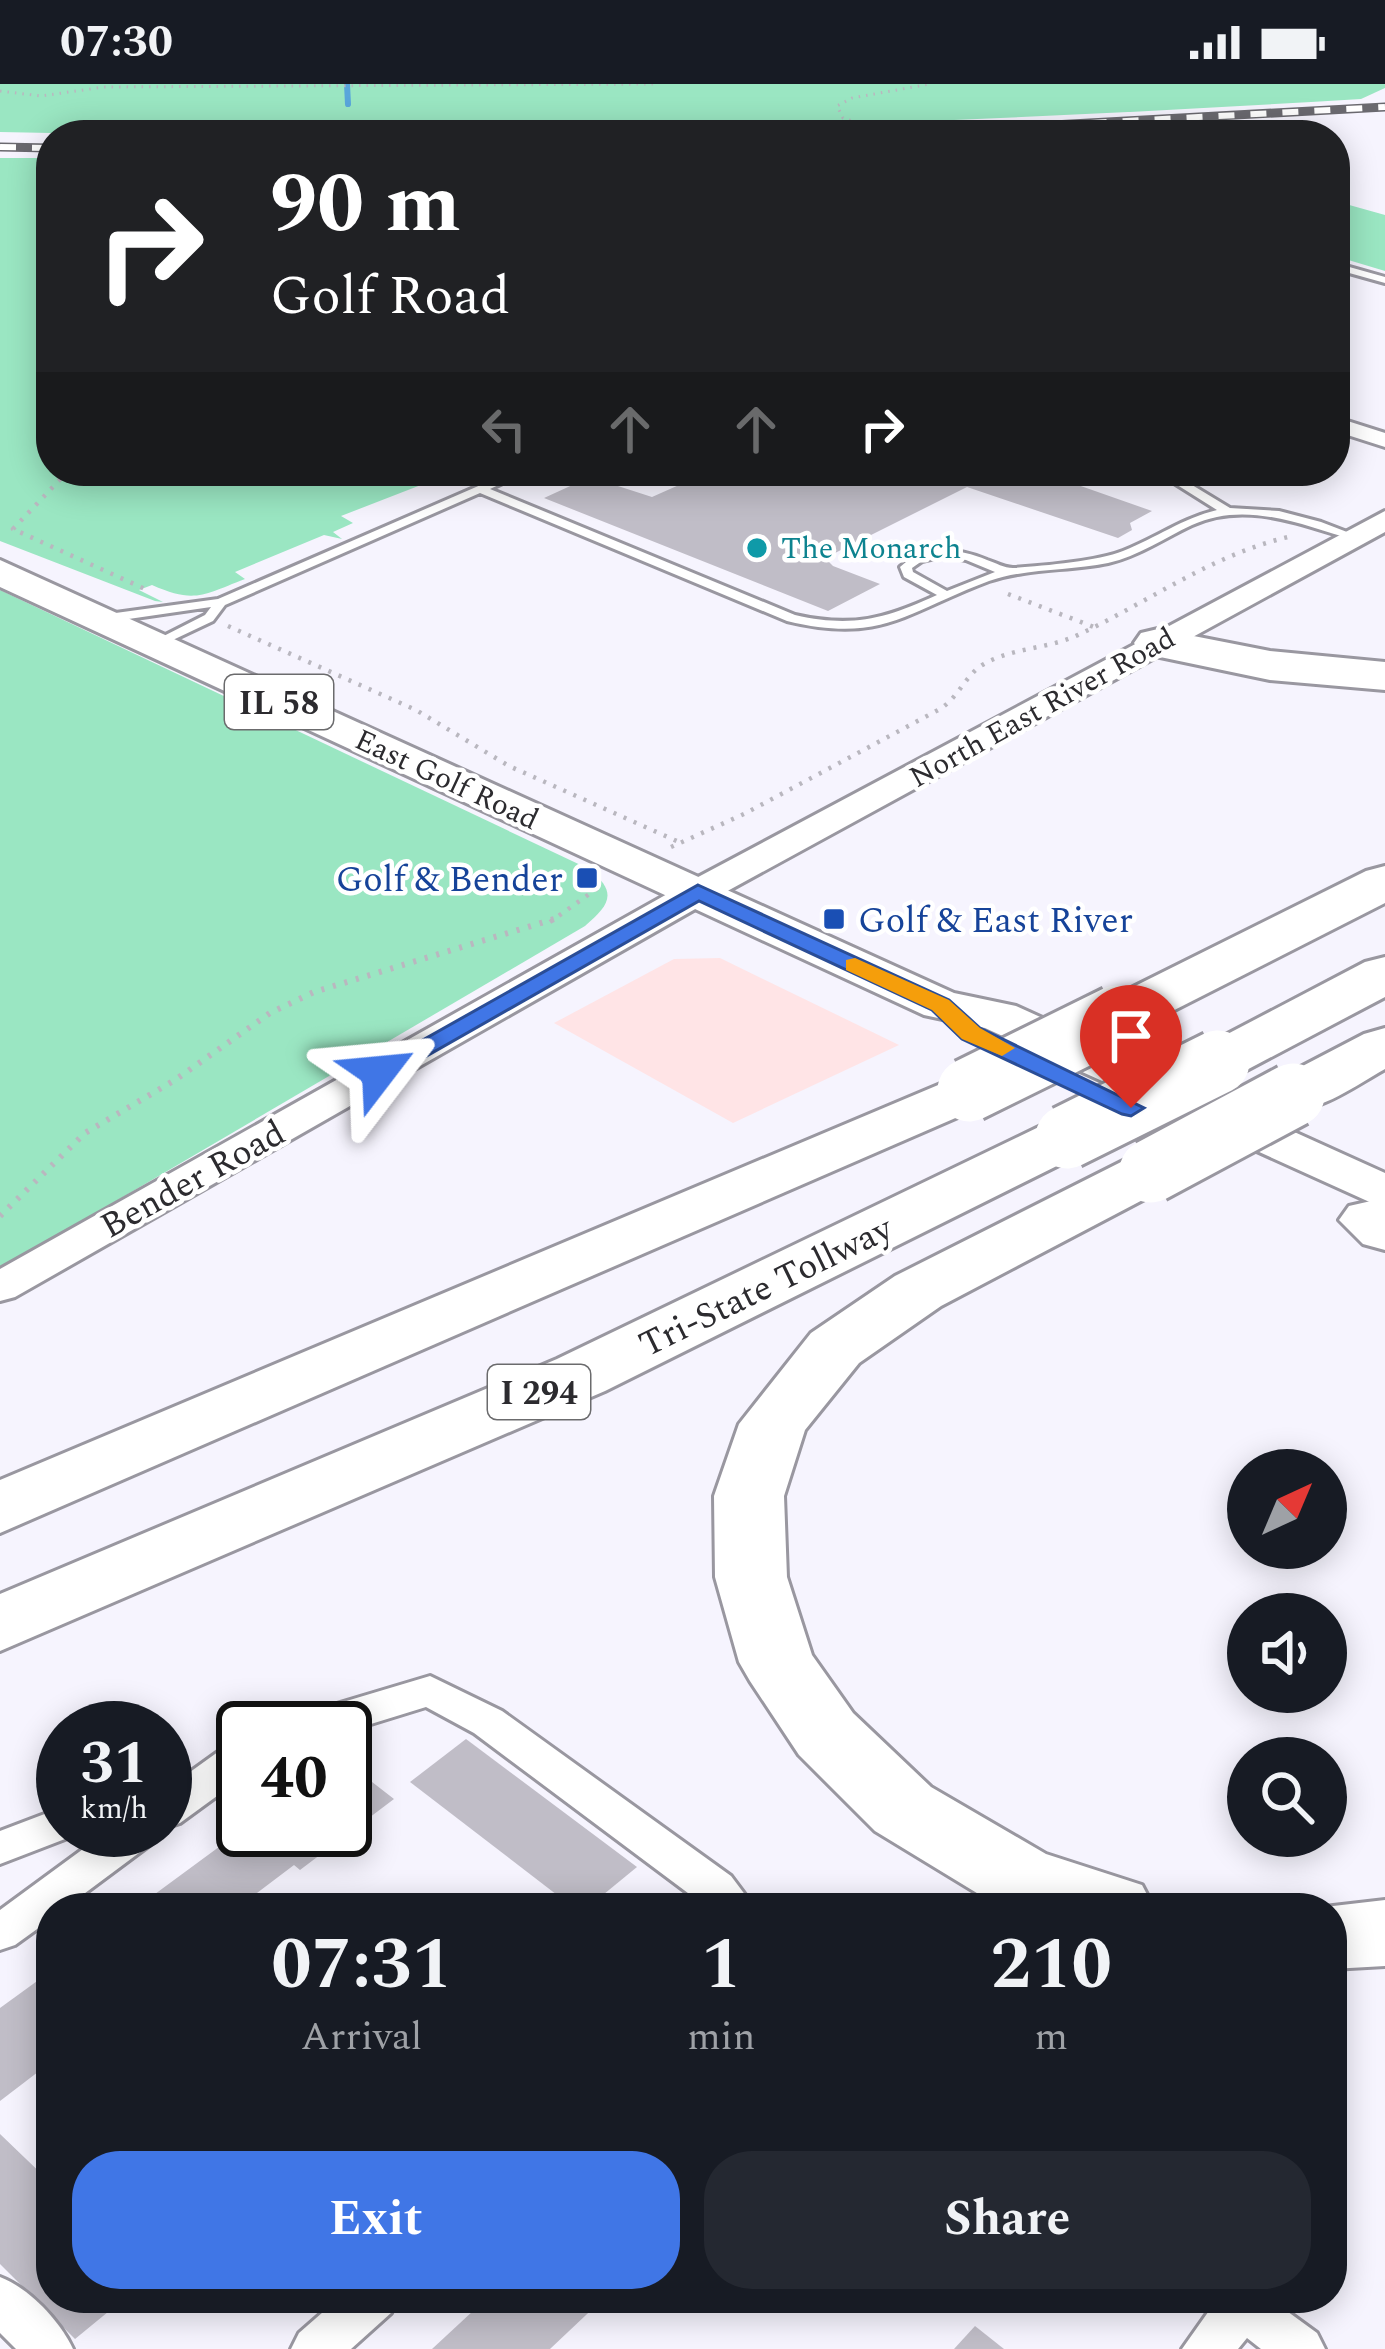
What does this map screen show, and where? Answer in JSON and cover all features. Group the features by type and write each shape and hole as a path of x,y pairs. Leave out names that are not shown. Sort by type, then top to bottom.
{"highway":[{"path":"1158,643 1236,663 1306,673 1385,676"},
{"path":"0,1508 969,1090 1385,882"},
{"name":"Tri-State Tollway","path":"0,1624 581,1375 1218,1062 1385,974"},
{"path":"1066,1893 1019,1878 903,1809 826,1734 777,1662 751,1577 749,1496 773,1424 835,1348 918,1291 1385,1046"},
{"path":"1347,1935 1385,1933"}],"main road":[{"name":"East Golf Road","path":"0,572 698,892"},
{"name":"IL 58","path":"698,892 940,1005 971,1033 1382,1217"}],"street":[{"path":"1350,429 1385,440"},
{"name":"North East River Road","path":"698,892 1385,520"},
{"name":"Bender Road","path":"3,1282 698,892"},
{"path":"372,1708 430,1691 488,1722 720,1893"},
{"path":"192,1791 216,1773"},
{"path":"0,1848 36,1834"},
{"path":"54,1893 103,1857"},
{"path":"0,1933 36,1907"},
{"path":"0,2299 48,2349"},
{"path":"316,2349 357,2313"},
{"path":"1208,2349 1230,2313"},
{"path":"1252,2313 1300,2349"}],"lane":[{"path":"1350,270 1385,280"},
{"path":"99,620 221,602 490,486"},
{"path":"1186,486 1229,512"},
{"path":"482,490 827,629 887,623 1009,573 1111,559 1202,517 1229,512 1284,515 1354,537"},
{"path":"947,596 908,574 906,567 923,556 953,553 1009,573"},
{"path":"154,644 209,618 221,602"}],"path":[{"path":"0,91 41,96 104,87 653,84"},
{"path":"849,120 837,106 853,98 930,84"},
{"path":"54,486 13,529 154,593"},
{"path":"228,626 416,710 508,766 679,842 744,814 940,709 956,699 978,666 1010,652 1075,637 1243,548 1294,535"},
{"path":"0,1216 86,1133 176,1080 270,1013 314,992 549,923 605,882"}],"shaded area":[{"path":"720,958 899,1045 733,1123 554,1023 674,959"}],"green space":[{"path":"0,84 1385,84 1361,99 948,120 36,120 36,133 0,132"},
{"path":"0,158 36,158 36,486 418,486 341,516 353,523 333,532 342,539 324,535 235,572 245,579 219,589 189,596 152,585 139,590 163,602 0,541"},
{"path":"1350,205 1385,215 1385,271 1350,260"},
{"path":"0,590 589,869 604,885 605,905 585,926 0,1269"}],"building":[{"name":"The Monarch","path":"570,486 618,486 652,497 677,486 1081,486 1152,511 1130,523 1132,530 1118,538 967,487 825,558 833,566 880,584 828,611 544,498"},
{"path":"466,1739 637,1867 605,1893 554,1893 410,1782"},
{"path":"372,1782 394,1799 372,1816"},
{"path":"216,1849 216,1857 317,1857 300,1870 294,1865 257,1893 156,1893"},
{"path":"36,1982 36,2073 0,2101 0,2008"},
{"path":"0,2134 36,2169 36,2300 0,2264"},
{"path":"49,2313 107,2313 75,2339"},
{"path":"471,2313 588,2313 550,2349 432,2349"},
{"path":"975,2326 1004,2349 954,2349"}],"waterway":[{"path":"347,84 348,104"}],"railway":[{"path":"1144,120 1385,107"},
{"path":"0,147 36,148"}],"slow traffic":[{"path":"855,965 940,1005 971,1033 1002,1048"}],"place":[{"name":"The Monarch","path":"757,548"},
{"name":"Golf & Bender","path":"587,878"},
{"name":"Golf & East River","path":"834,919"}],"route":[{"path":"379,1072 698,892 940,1005 971,1033 1131,1108"}]}
